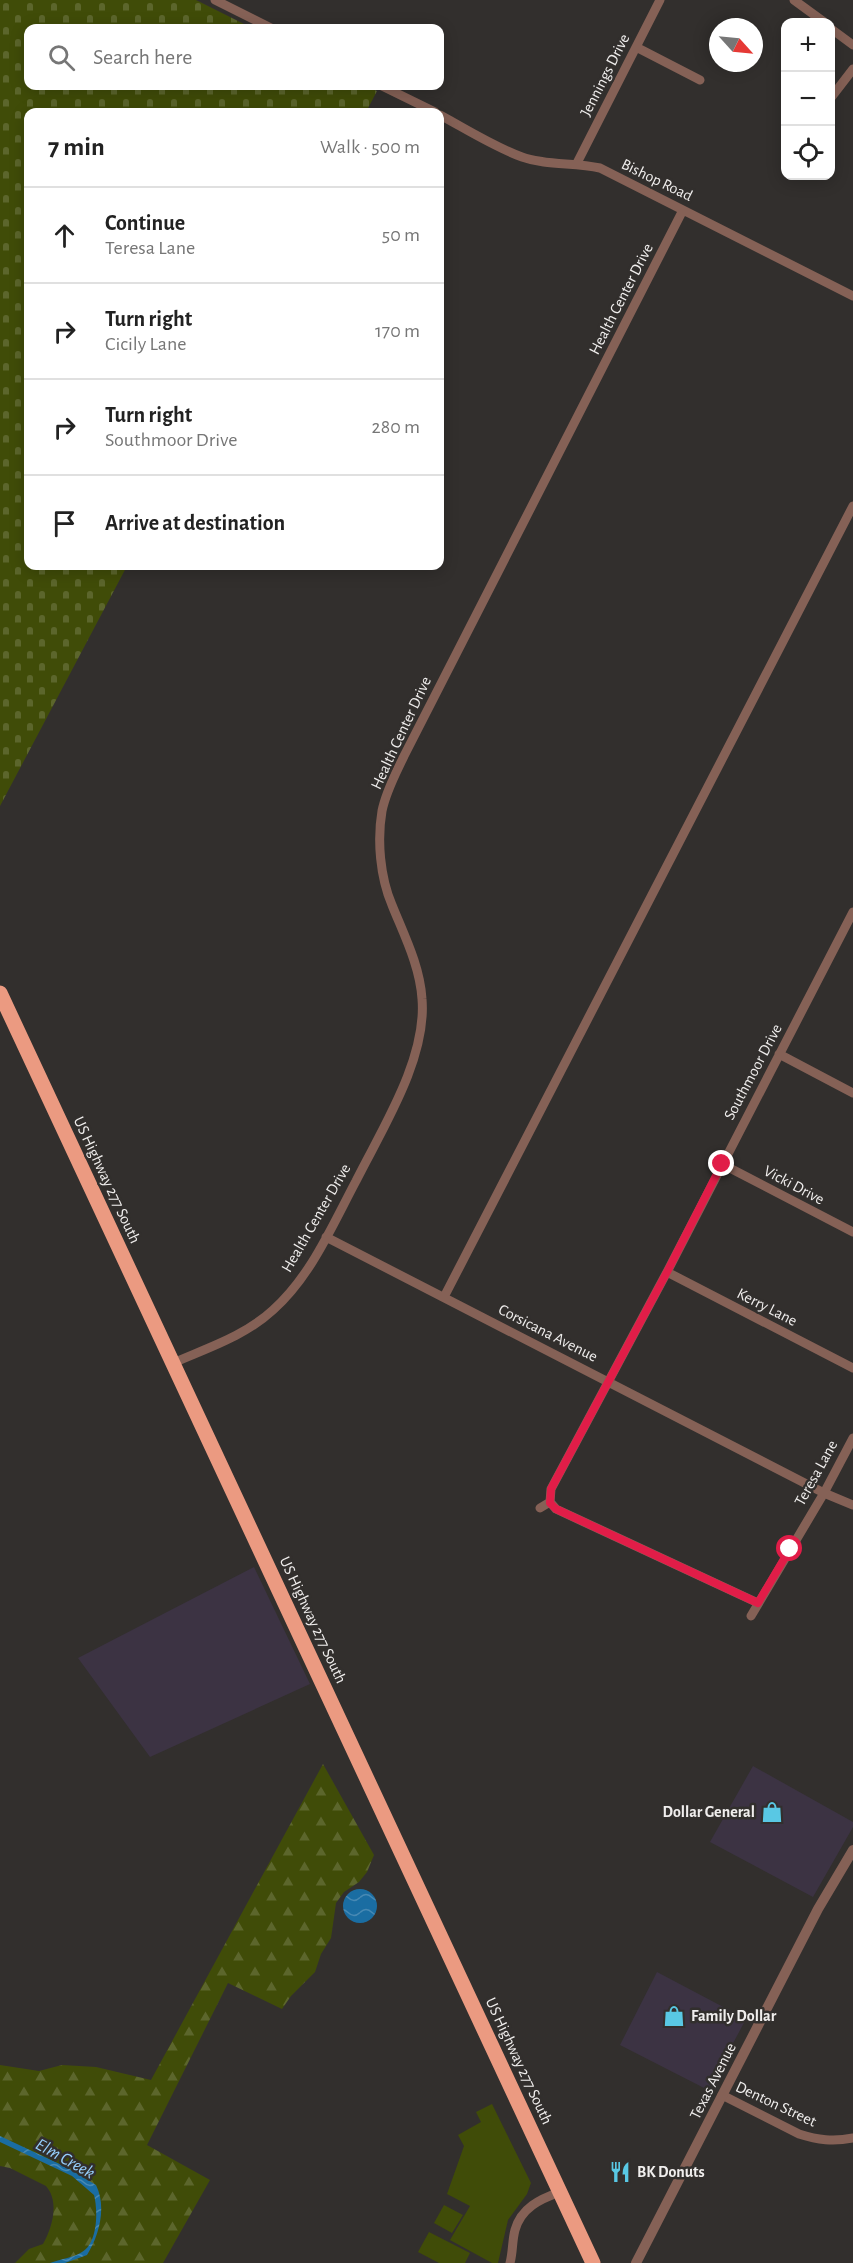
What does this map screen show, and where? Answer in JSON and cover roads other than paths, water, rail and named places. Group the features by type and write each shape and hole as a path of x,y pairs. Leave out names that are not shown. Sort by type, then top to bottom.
{"highway":[{"name":"US Highway 277 South","path":"0,993 593,2263"}],"street":[{"path":"215,0 263,24"},
{"name":"Jennings Drive","path":"577,163 660,0"},
{"path":"794,0 819,18"},
{"path":"835,31 853,45"},
{"path":"636,47 700,80"},
{"path":"835,94 853,69"},
{"path":"390,90 427,108"},
{"name":"Bishop Road","path":"444,117 522,157 600,168 853,296"},
{"name":"Health Center Drive","path":"173,1363 254,1325 273,1310 291,1291 309,1268 391,1112 407,1075 421,1028 422,1000 411,950 390,902 381,867 382,810 392,782 683,210"},
{"path":"444,1297 853,506"},
{"name":"Southmoor Drive","path":"550,1503 551,1489 667,1272 853,912"},
{"path":"779,1054 853,1093"},
{"name":"Vicki Drive","path":"722,1164 853,1232"},
{"name":"Corsicana Avenue","path":"326,1237 824,1493 853,1505"},
{"name":"Kerry Lane","path":"667,1272 853,1368"},
{"name":"Teresa Lane","path":"751,1616 824,1493 853,1438"},
{"path":"540,1508 550,1503 556,1509 758,1603"},
{"name":"Texas Avenue","path":"636,2263 818,1909 853,1850"},
{"name":"Denton Street","path":"722,2095 799,2134 823,2141 853,2138"},
{"path":"510,2263 515,2229 522,2214 534,2204 560,2192"}],"water":[{"path":"360,1889 372,1894 377,1906 372,1918 360,1923 348,1918 343,1906 348,1894"},
{"path":"0,2136 66,2167 96,2185 101,2203 100,2221 87,2255 65,2263 50,2263 75,2256 87,2248 96,2226 94,2195 72,2176 0,2142"}],"place":[{"name":"Dollar General","path":"772,1812"},
{"name":"Family Dollar","path":"674,2016"},
{"name":"BK Donuts","path":"620,2172"}],"water label":[{"name":"Elm Creek","path":"65,2159"}]}
